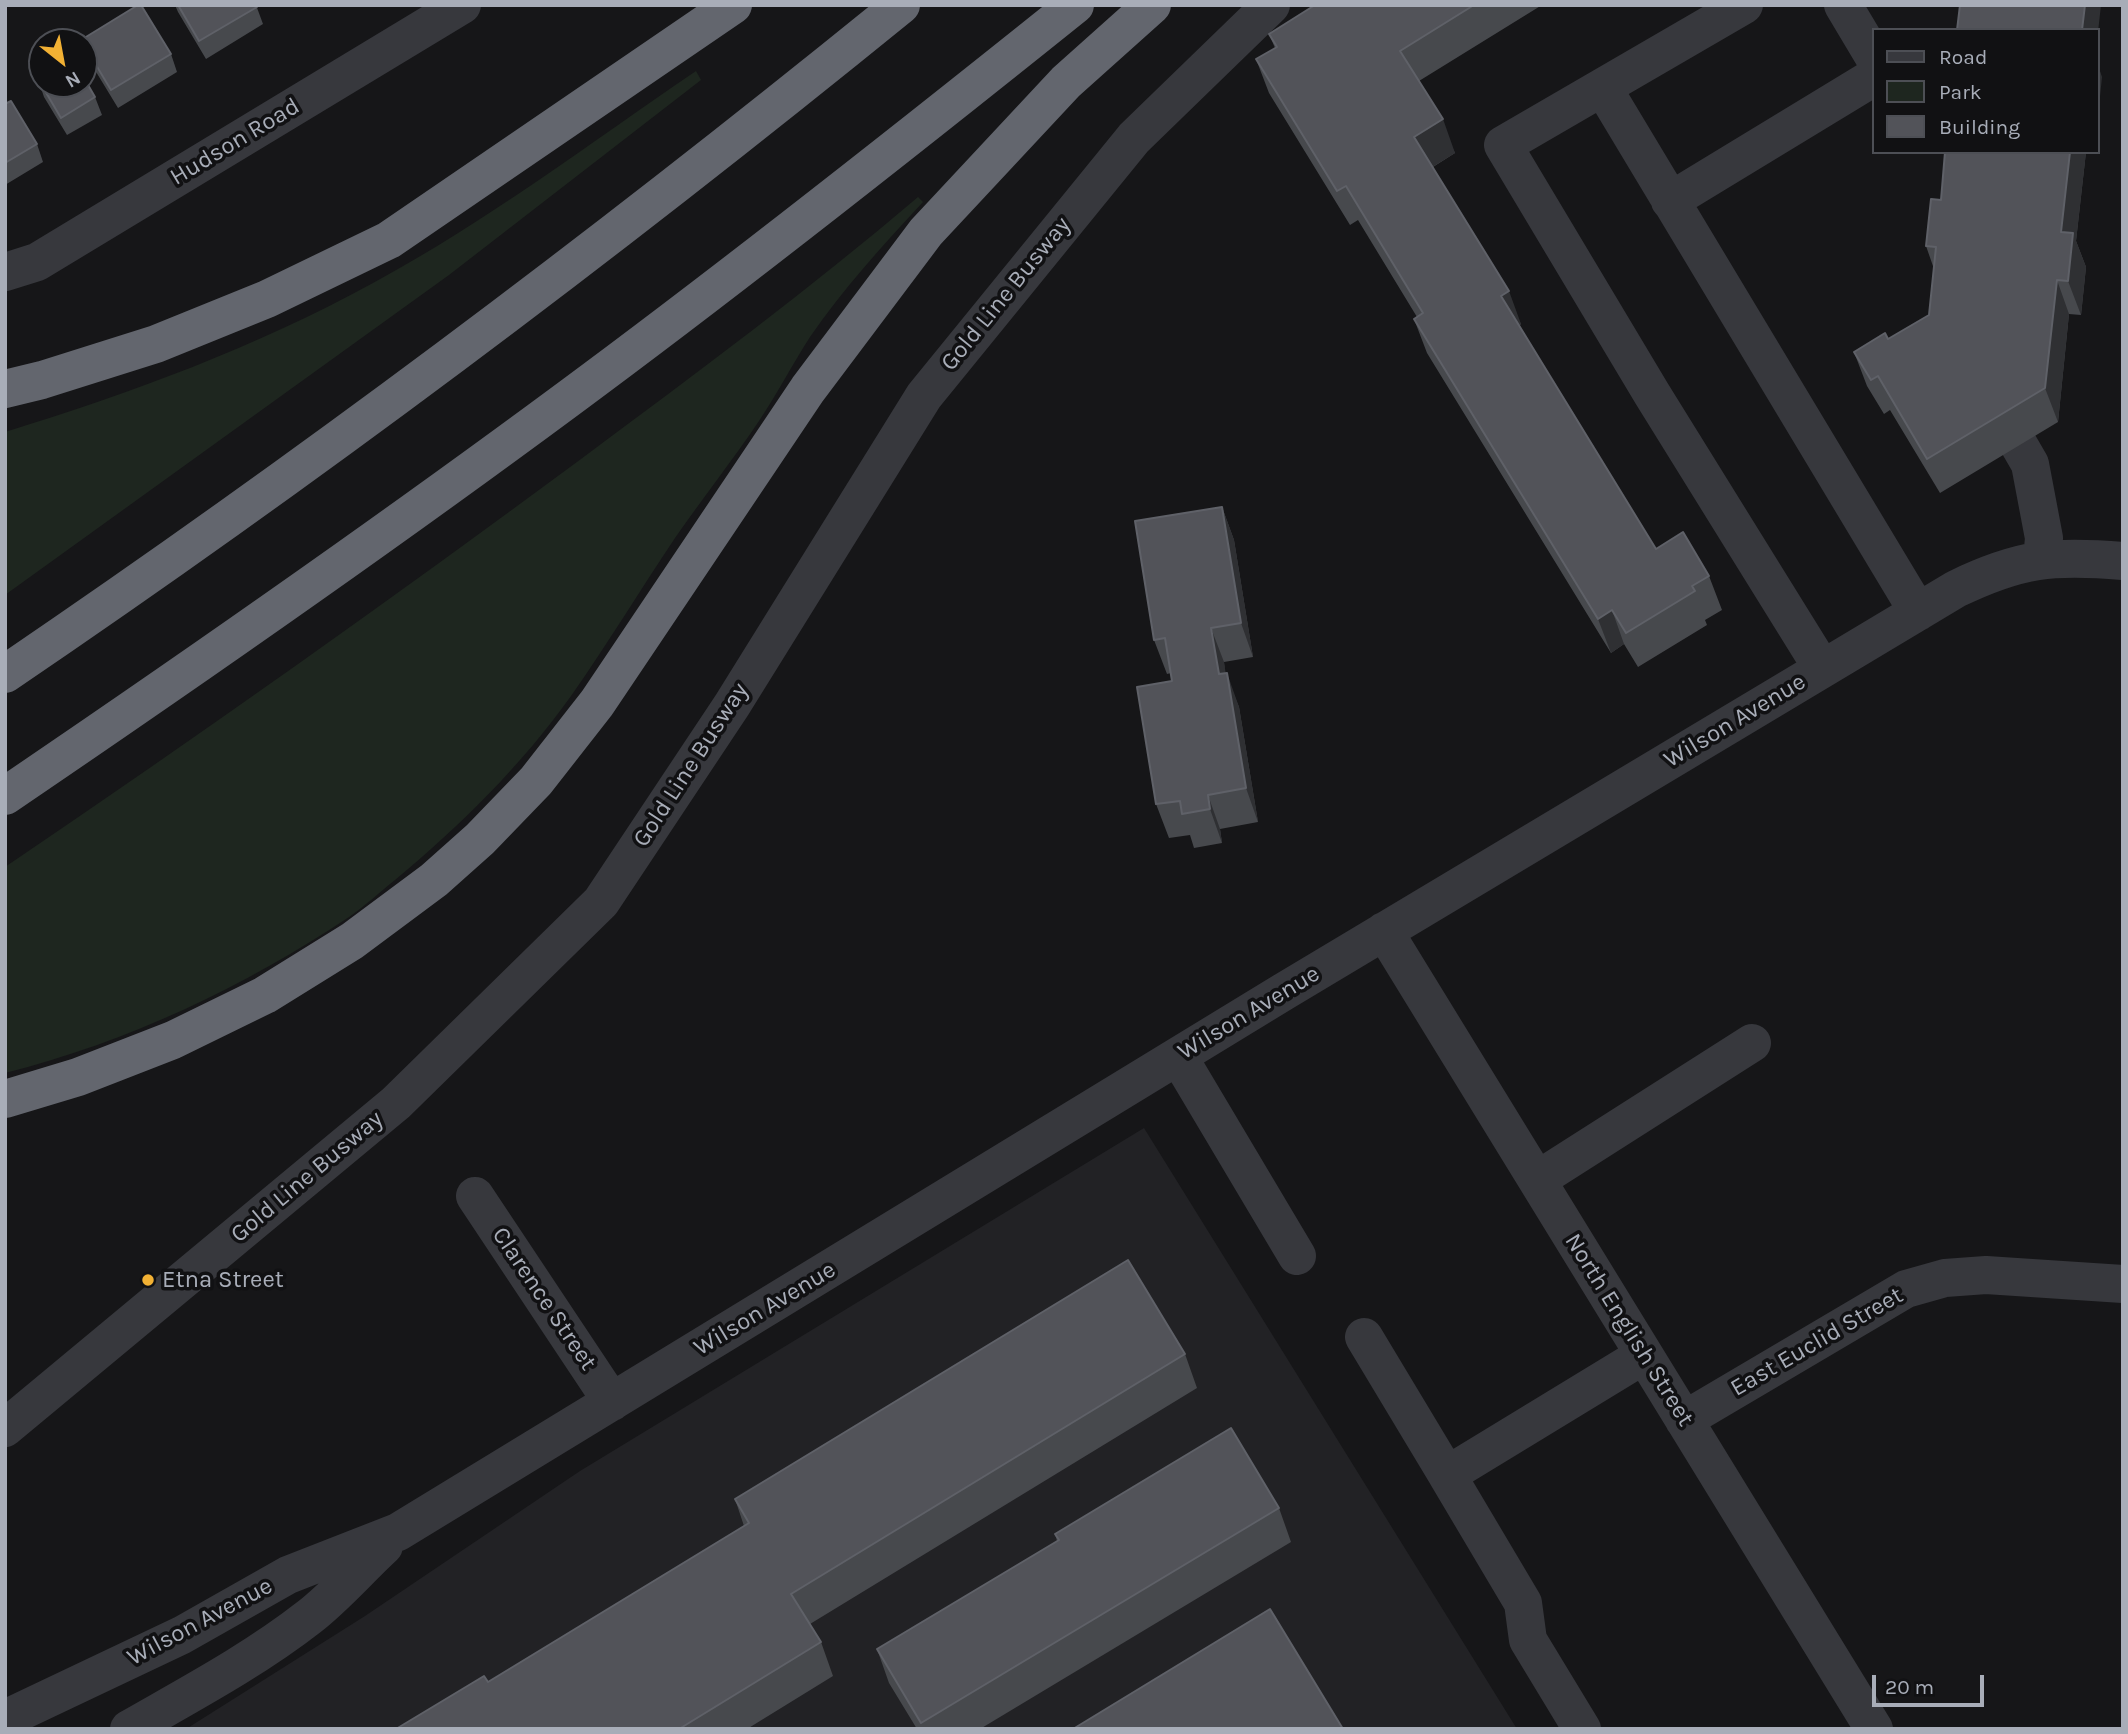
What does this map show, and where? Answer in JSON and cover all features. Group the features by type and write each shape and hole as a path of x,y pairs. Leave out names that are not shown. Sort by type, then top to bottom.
{"highway":[{"path":"5,389 156,344 267,299 390,240 733,5"},
{"path":"5,674 166,565 488,328 705,163 901,5"},
{"path":"5,796 222,648 570,398 773,243 1075,5"},
{"path":"5,1098 78,1077 173,1040 265,995 352,941 434,880 480,839 536,781 597,703 808,389 926,232 1066,82 1152,5"}],"street":[{"name":"Hudson Road","path":"5,272 37,262 462,5"},
{"name":"Gold Line Busway","path":"5,1428 396,1103 601,902 732,705 924,396 1134,138 1271,5"},
{"path":"1744,5 1503,145 1651,394 1822,668"},
{"path":"1843,5 1872,54"},
{"path":"1670,201 1872,78"},
{"path":"1603,88 1917,612"},
{"path":"2019,445 2033,475 2044,538 2042,560"},
{"name":"Wilson Avenue","path":"5,1718 182,1635 288,1575 398,1532 1384,931 1956,589 1993,571 2042,560 2071,558 2123,561"},
{"name":"North English Street","path":"1384,931 1874,1729"},
{"path":"1537,1180 1752,1043"},
{"path":"1178,1056 1297,1256"},
{"name":"Clarence Street","path":"475,1196 612,1402"},
{"name":"East Euclid Street","path":"1684,1420 1906,1289 1945,1278 1986,1275 2123,1284"},
{"path":"1364,1337 1523,1603 1528,1640 1582,1729"},
{"path":"1447,1475 1644,1355"},
{"name":"Wilson Avenue","path":"129,1729 210,1682 311,1616 398,1532"}],"shaded area":[{"path":"1144,1128 1517,1729 186,1729 365,1616 580,1471"}],"green space":[{"path":"696,71 701,80 449,275 5,595 5,432 193,367 329,306 456,234"},
{"path":"918,197 923,202 878,251 810,337 759,421 675,538 571,696 511,771 466,817 355,913 268,967 184,1010 140,1028 51,1060 5,1073 5,867 295,666 510,511 752,331"}],"building":[{"path":"141,5 171,54 111,90 98,68 98,30"},
{"path":"178,5 256,5 257,7 199,41"},
{"path":"1315,5 1474,5 1400,51 1443,119 1414,137 1509,291 1501,296 1656,549 1683,532 1709,576 1692,586 1695,591 1626,633 1612,610 1598,619 1414,319 1423,313 1346,186 1337,191 1256,59 1277,47 1269,34"},
{"path":"1960,5 2085,5 2082,28 1957,28"},
{"path":"49,98 93,98 61,118"},
{"path":"11,101 37,144 5,163 5,104"},
{"path":"1945,154 2070,154 2061,232 2073,233 2068,281 2057,280 2045,388 1927,459 1878,376 1871,380 1854,352 1885,333 1888,339 1929,315 1936,247 1926,246 1931,199 1941,200"},
{"path":"1222,507 1241,623 1211,628 1219,674 1227,673 1246,788 1208,795 1210,809 1182,814 1180,801 1156,804 1137,687 1172,681 1165,638 1154,640 1135,521"},
{"path":"1128,1260 1185,1354 791,1594 821,1642 679,1729 396,1729 484,1676 488,1682 749,1523 735,1499"},
{"path":"1231,1428 1279,1508 921,1723 877,1649 1059,1540 1055,1534"},
{"path":"1270,1609 1343,1729 1073,1729"}],"place":[{"name":"Etna Street","path":"148,1280"}]}
